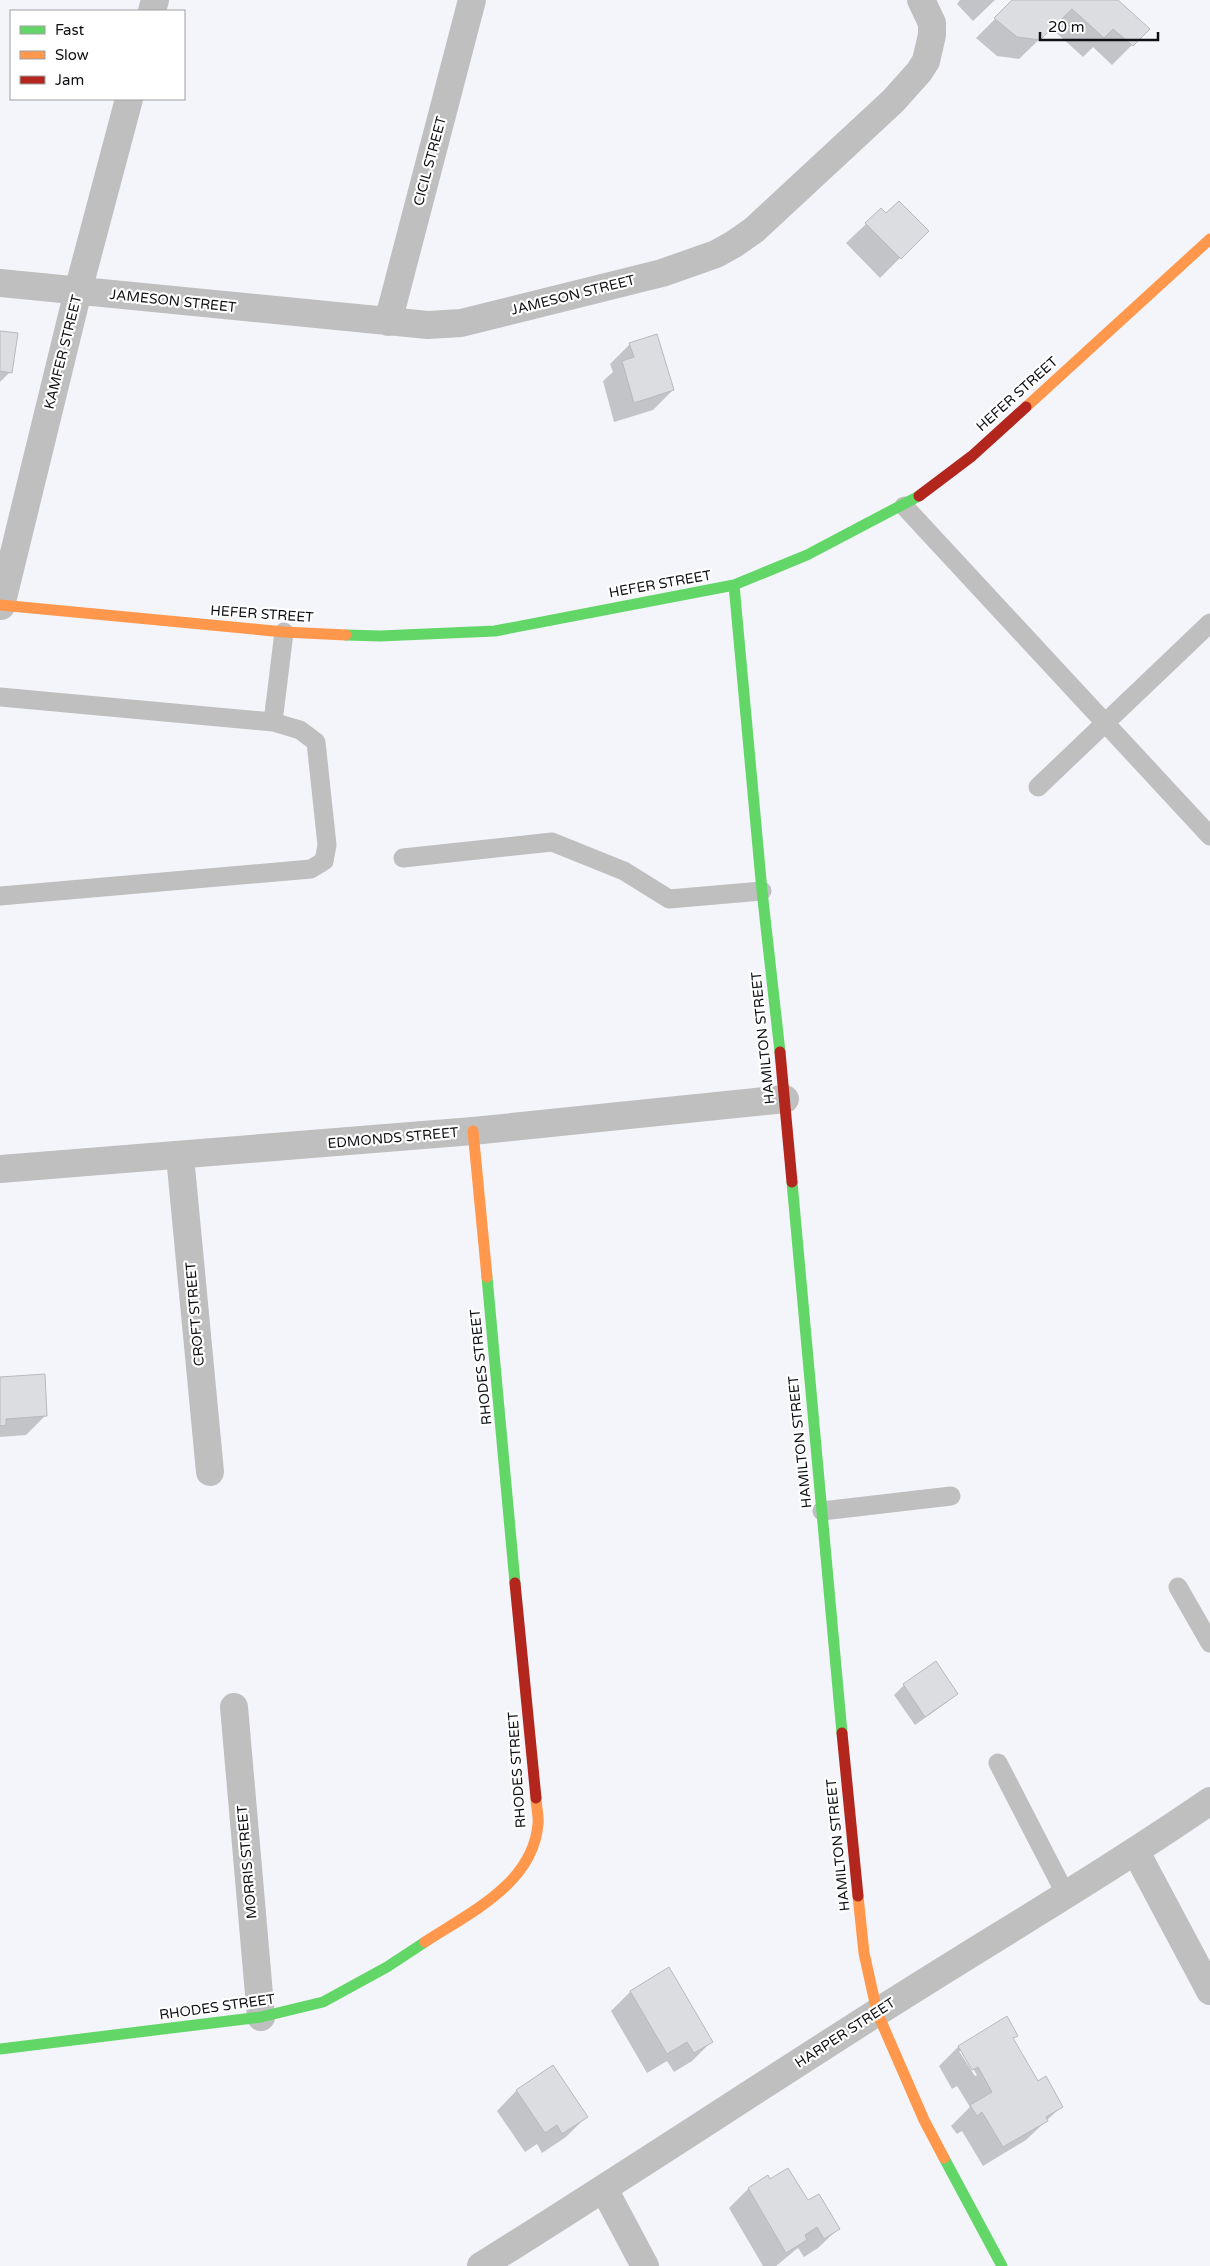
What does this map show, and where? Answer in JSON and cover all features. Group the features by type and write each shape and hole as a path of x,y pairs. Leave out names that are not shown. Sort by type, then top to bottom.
{"street":[{"name":"CICIL STREET","path":"388,322 472,0"},
{"name":"JAMESON STREET","path":"0,283 428,325 461,323 662,273 716,254 754,230 893,101 920,72 926,61 932,35 932,23 921,0"},
{"name":"KAMFER STREET","path":"1,606 78,291 129,100"},
{"name":"HEFER STREET","path":"1,606 284,632 380,636 494,631 734,585 807,555 904,506 933,487 972,456 1210,239"},
{"name":"HAMILTON STREET","path":"734,585 762,891 785,1099 801,1305 864,1953 877,2012 924,2120 1002,2266"},
{"name":"EDMONDS STREET","path":"0,1169 473,1131 785,1099"},
{"name":"RHODES STREET","path":"0,2049 261,2017 323,2002 388,1967 504,1889 520,1871 532,1850 538,1824 515,1560 473,1131"},
{"name":"CROFT STREET","path":"180,1156 210,1472"},
{"name":"MORRIS STREET","path":"234,1707 261,2017"},
{"name":"HARPER STREET","path":"481,2266 604,2189 877,2012 1136,1852 1210,1801"},
{"path":"1136,1852 1210,1991"},
{"path":"604,2189 645,2266"}],"lane":[{"path":"904,506 1105,725 1210,836"},
{"path":"1038,787 1210,623"},
{"path":"273,722 284,632"},
{"path":"0,697 273,722 300,730 316,742 327,836 327,853 321,864 304,870 0,896"},
{"path":"403,858 552,842 624,871 670,899 762,891"},
{"path":"822,1511 951,1496"},
{"path":"1178,1587 1210,1643"},
{"path":"998,1763 1066,1895"}],"building":[{"path":"1012,0 1118,0 1150,29 1133,46 1113,29 1104,38 1072,9 1040,40 1017,37 994,18"},
{"path":"899,201 929,231 901,259 865,223 881,208 886,213"},
{"path":"0,331 18,333 12,373 0,371"},
{"path":"657,334 674,390 634,403 622,361 634,357 629,343"},
{"path":"45,1374 47,1416 6,1419 6,1425 0,1426 0,1377"},
{"path":"936,1661 958,1694 925,1717 903,1684"},
{"path":"669,1967 713,2042 694,2053 687,2042 667,2054 630,1991"},
{"path":"1007,2016 1018,2036 1013,2038 1038,2081 1046,2076 1063,2107 1046,2117 1048,2121 1003,2147 982,2112 977,2116 970,2105 992,2092 978,2067 972,2070 958,2046"},
{"path":"553,2065 588,2117 562,2134 557,2125 545,2133 516,2090"},
{"path":"788,2168 808,2200 819,2194 840,2229 824,2239 817,2227 805,2235 807,2240 786,2253 748,2188 768,2175 770,2179"}],"traffic: fast":[{"path":"346,635 380,636 495,631 734,585 807,555 919,496"},
{"path":"734,585 762,891 780,1052"},
{"path":"792,1182 842,1733"},
{"path":"487,1277 515,1583"},
{"path":"0,2049 261,2017 323,2002 387,1967 425,1942"},
{"path":"944,2158 1002,2266"}],"traffic: slow":[{"path":"1026,407 1210,239"},
{"path":"0,605 284,632 346,635"},
{"path":"473,1131 487,1277"},
{"path":"425,1942 479,1908 512,1880 524,1864 534,1845 538,1824 536,1798"},
{"path":"858,1896 864,1953 877,2012 924,2120 944,2158"}],"traffic: jam":[{"path":"919,496 972,456 1026,407"},
{"path":"780,1052 792,1182"},
{"path":"515,1583 536,1798"},
{"path":"842,1733 858,1896"}]}
